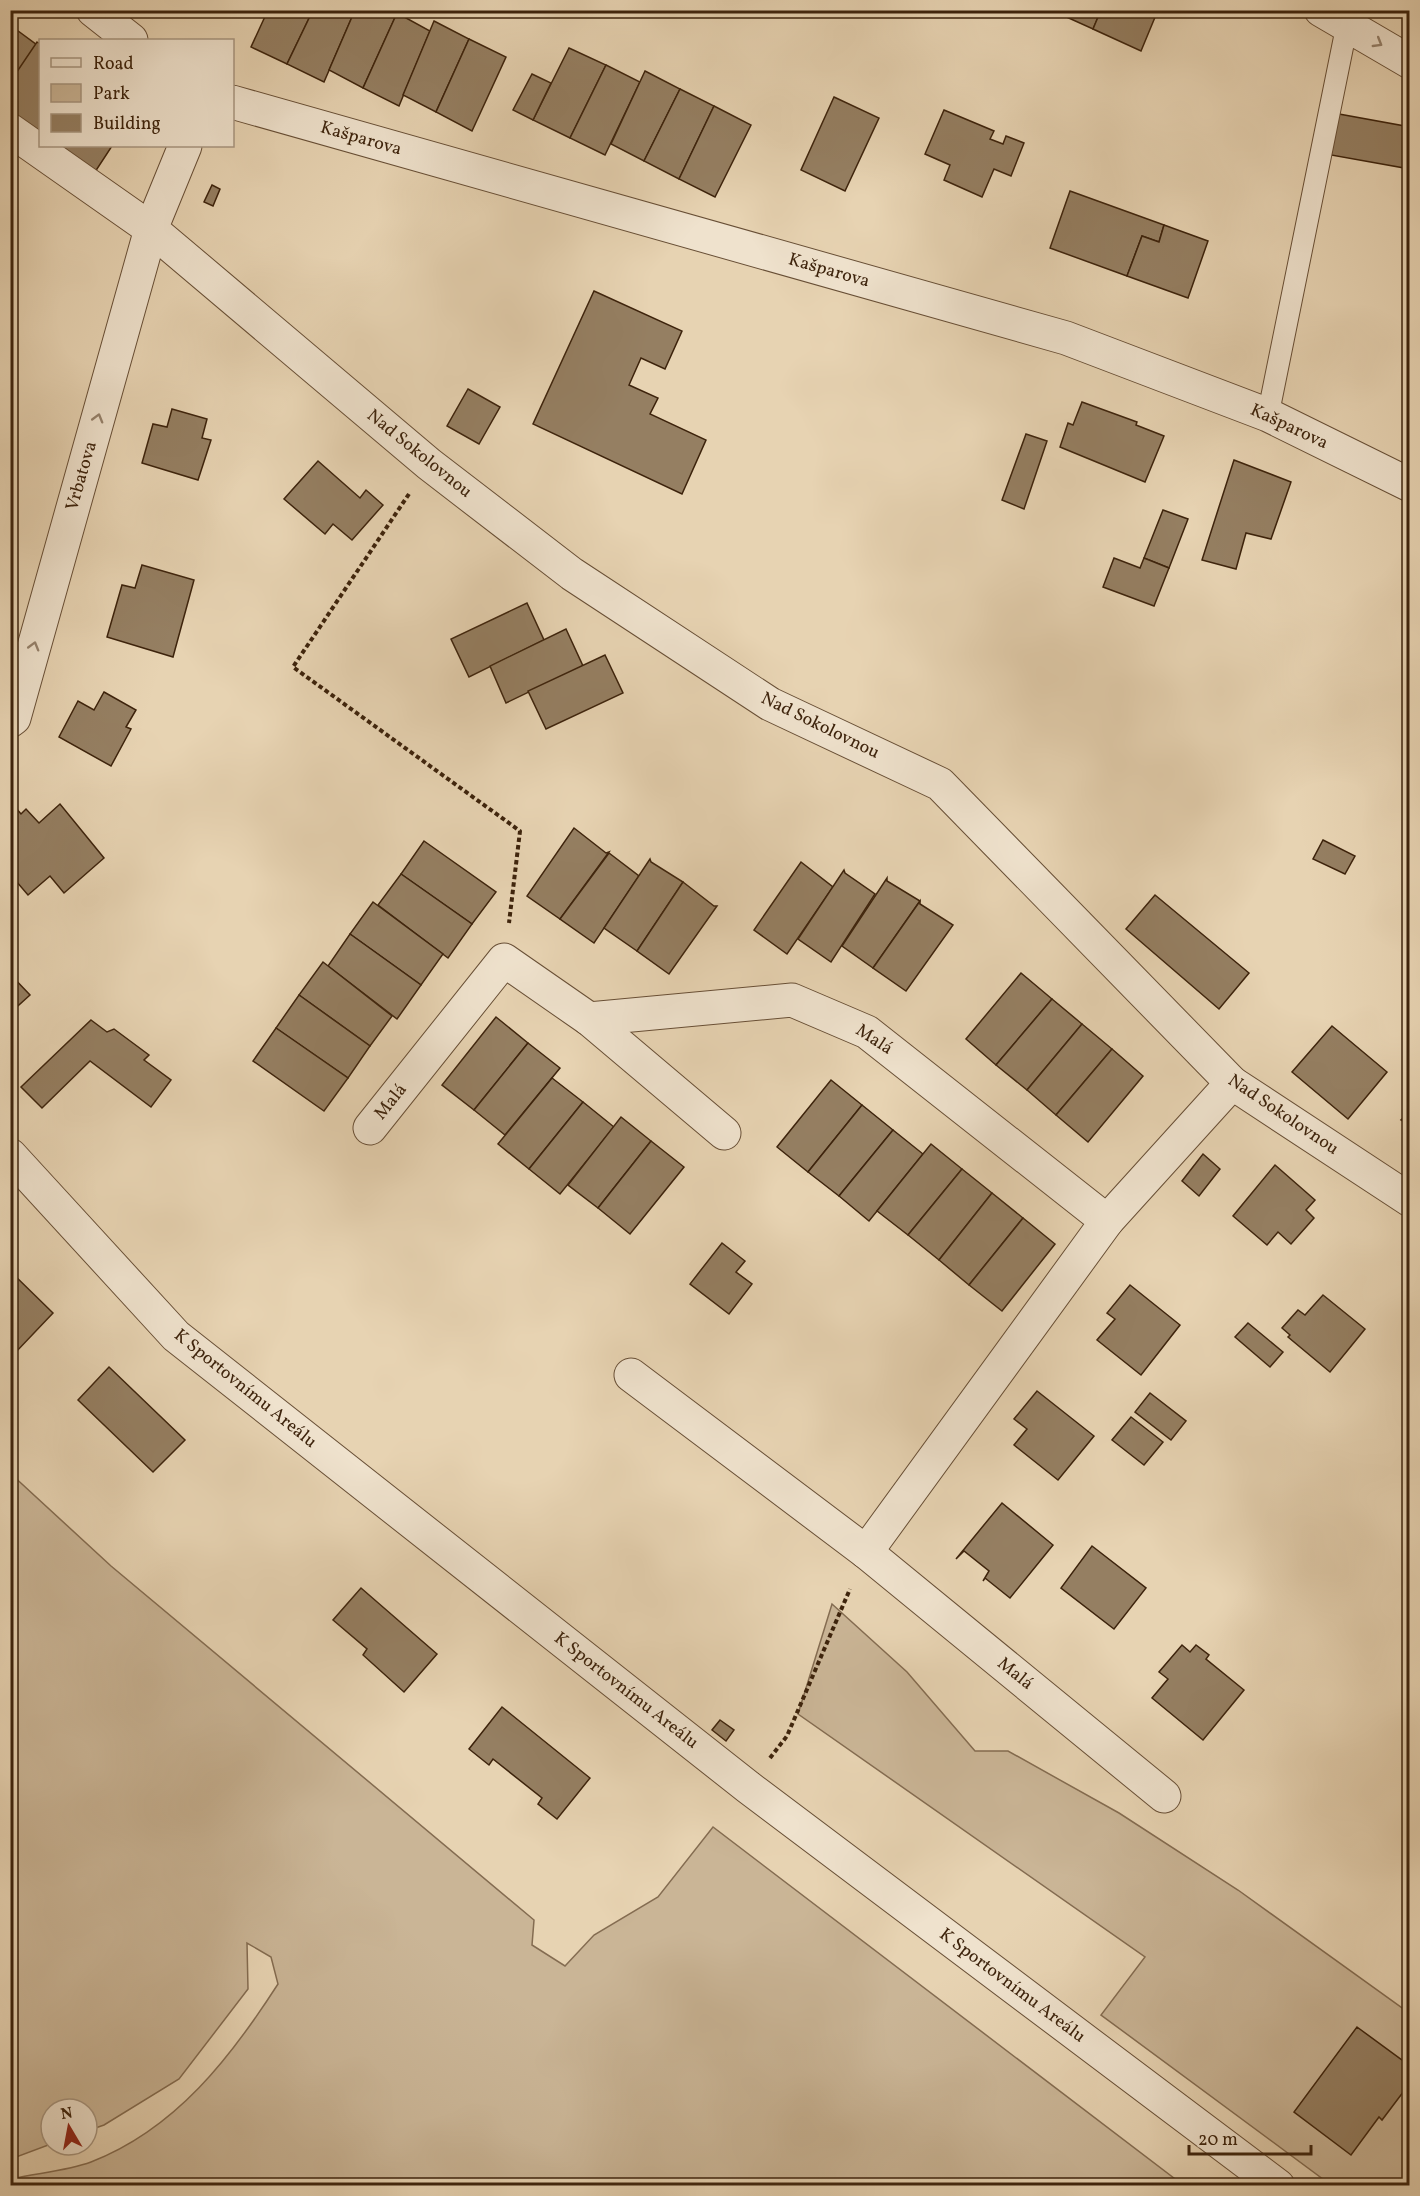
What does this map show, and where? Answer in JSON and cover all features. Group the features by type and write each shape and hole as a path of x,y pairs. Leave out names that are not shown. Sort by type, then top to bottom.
{"street":[{"path":"93,10 130,39"},
{"path":"1334,18 1410,62"},
{"name":"Kašparova","path":"234,103 1066,338 1268,415 1410,484"},
{"name":"Nad Sokolovnou","path":"10,130 151,229 429,464 572,574 770,704 940,784 1232,1083 1410,1200"},
{"path":"151,229 185,147"},
{"name":"Vrbatova","path":"10,721 14,718 151,229"},
{"path":"504,960 589,1019 724,1133"},
{"name":"Malá","path":"370,1128 504,960"},
{"name":"Malá","path":"589,1019 792,1000 867,1032 1107,1221"},
{"path":"866,1552 1107,1221 1232,1083"},
{"name":"K Sportovnímu Areálu","path":"10,1155 176,1336 748,1786 1278,2186"},
{"name":"Malá","path":"631,1375 866,1552 1164,1796"}],"lane":[{"path":"1268,415 1334,18"}],"path":[{"path":"429,464 293,667 520,831 504,960"},
{"path":"748,1786 787,1736 866,1552"}],"green space":[{"path":"10,1473 111,1566 534,1920 532,1945 565,1966 594,1935 658,1897 713,1827 1183,2185 11,2185 11,2179 82,2165 122,2148 149,2131 199,2088 241,2038 278,1984 271,1957 247,1943 248,1989 179,2079 99,2127 99,2097 39,2097 39,2148 11,2159"},
{"path":"832,1604 907,1672 975,1751 1008,1751 1119,1813 1238,1890 1409,2013 1409,2185 1331,2185 1101,2015 1145,1957 798,1714"}],"building":[{"path":"268,10 313,10 287,64 251,47"},
{"path":"313,10 355,10 324,82 287,64"},
{"path":"355,10 391,10 397,13 363,88 329,70"},
{"path":"1051,10 1101,10 1093,29"},
{"path":"1101,10 1158,10 1141,51 1093,29"},
{"path":"397,13 430,31 399,106 363,88"},
{"path":"434,21 469,39 436,112 403,95"},
{"path":"10,25 37,45 10,82"},
{"path":"469,39 506,57 472,131 436,112"},
{"path":"37,42 39,43 39,136 10,118 10,82"},
{"path":"569,48 606,65 570,138 533,120"},
{"path":"606,65 640,82 605,155 570,138"},
{"path":"645,71 680,89 644,161 611,144"},
{"path":"532,74 551,83 533,120 513,110"},
{"path":"680,89 714,106 679,179 644,161"},
{"path":"834,97 879,118 845,191 801,170"},
{"path":"714,106 751,125 715,197 679,179"},
{"path":"944,110 994,131 990,139 1003,144 1006,136 1024,143 1011,176 994,169 982,197 944,180 950,165 925,154"},
{"path":"1339,114 1410,127 1410,169 1331,155"},
{"path":"55,147 111,147 95,172"},
{"path":"212,185 220,189 213,206 204,202"},
{"path":"1070,191 1164,225 1159,242 1142,236 1127,276 1050,248"},
{"path":"1164,225 1208,241 1188,298 1127,276 1142,236 1159,242"},
{"path":"594,291 682,331 665,369 641,358 629,385 658,398 650,414 706,440 682,494 533,424"},
{"path":"468,389 500,407 479,444 447,426"},
{"path":"1082,402 1137,422 1136,425 1164,436 1145,482 1060,447 1068,423 1073,425"},
{"path":"172,409 207,419 202,438 211,440 198,480 142,463 153,424 167,427"},
{"path":"1026,434 1047,441 1024,509 1002,500"},
{"path":"1234,460 1291,482 1271,539 1246,533 1236,569 1202,560"},
{"path":"318,461 360,498 366,490 383,505 352,540 333,524 325,534 284,499"},
{"path":"1163,510 1188,519 1169,568 1144,558"},
{"path":"1114,558 1140,568 1144,558 1169,568 1154,606 1103,587"},
{"path":"142,565 194,580 173,657 107,637 122,585 135,588"},
{"path":"527,603 544,640 469,677 451,639"},
{"path":"566,629 583,666 506,703 490,666"},
{"path":"605,655 623,693 546,729 528,691"},
{"path":"104,692 136,710 126,727 131,729 111,766 59,737 78,701 94,710"},
{"path":"10,801 21,814 26,809 39,823 60,804 104,858 64,893 50,876 28,895 10,874"},
{"path":"574,828 606,853 609,852 560,919 527,896"},
{"path":"1323,840 1355,856 1345,874 1313,859"},
{"path":"424,841 496,892 472,924 401,874"},
{"path":"609,853 639,876 594,943 560,919"},
{"path":"650,859 651,862 683,882 637,951 604,928"},
{"path":"801,862 833,887 787,954 754,930"},
{"path":"844,870 875,894 831,962 798,939"},
{"path":"401,874 472,924 448,958 378,905"},
{"path":"887,878 887,881 920,901 873,968 842,946"},
{"path":"683,882 717,906 669,974 637,951"},
{"path":"1155,895 1249,973 1219,1009 1126,929"},
{"path":"920,901 920,904 953,925 906,991 873,968"},
{"path":"373,902 443,954 421,985 350,934"},
{"path":"350,934 421,985 397,1019 328,966"},
{"path":"323,962 392,1016 370,1046 299,995"},
{"path":"1021,973 1052,999 996,1065 966,1039"},
{"path":"10,974 30,995 10,1013"},
{"path":"299,995 370,1046 348,1078 276,1028"},
{"path":"1052,999 1082,1024 1027,1090 996,1065"},
{"path":"496,1017 528,1043 474,1110 442,1085"},
{"path":"91,1020 107,1032 114,1029 149,1055 144,1060 171,1080 151,1107 90,1061 42,1108 21,1087"},
{"path":"1082,1024 1112,1049 1056,1115 1027,1090"},
{"path":"1332,1026 1387,1072 1348,1119 1292,1072"},
{"path":"276,1028 348,1078 324,1111 253,1061"},
{"path":"528,1043 560,1068 505,1135 474,1110"},
{"path":"1112,1049 1143,1076 1088,1142 1056,1115"},
{"path":"552,1078 583,1102 529,1169 498,1144"},
{"path":"831,1080 862,1105 808,1172 777,1147"},
{"path":"583,1102 614,1127 560,1194 529,1169"},
{"path":"862,1105 893,1130 839,1196 808,1172"},
{"path":"1410,1112 1410,1126 1401,1120"},
{"path":"621,1117 651,1141 598,1208 568,1185"},
{"path":"893,1130 923,1154 869,1221 839,1196"},
{"path":"651,1141 684,1167 630,1234 598,1208"},
{"path":"931,1144 962,1169 908,1235 877,1211"},
{"path":"1203,1154 1220,1169 1199,1196 1182,1181"},
{"path":"1275,1165 1315,1200 1306,1210 1314,1218 1291,1244 1278,1232 1267,1245 1233,1216"},
{"path":"962,1169 992,1193 939,1260 908,1235"},
{"path":"992,1193 1023,1218 969,1285 939,1260"},
{"path":"1023,1218 1055,1244 1002,1311 969,1285"},
{"path":"722,1243 745,1261 736,1272 752,1284 729,1314 690,1284"},
{"path":"10,1271 53,1313 15,1353 10,1348"},
{"path":"1130,1285 1180,1325 1141,1375 1097,1340 1115,1319 1107,1313"},
{"path":"1323,1295 1365,1329 1330,1372 1288,1337 1290,1335 1282,1328 1298,1310 1305,1315"},
{"path":"1248,1323 1283,1352 1270,1367 1235,1337"},
{"path":"109,1367 185,1440 153,1472 78,1400"},
{"path":"1037,1391 1094,1436 1058,1480 1014,1445 1027,1429 1014,1419"},
{"path":"1150,1393 1186,1421 1171,1440 1135,1412"},
{"path":"1131,1417 1163,1442 1144,1465 1112,1440"},
{"path":"1002,1503 1053,1545 1010,1598 985,1578 983,1581 989,1571 964,1551 956,1559"},
{"path":"1092,1546 1146,1588 1114,1629 1061,1588"},
{"path":"361,1588 437,1654 404,1692 363,1655 367,1649 333,1620"},
{"path":"1182,1645 1190,1652 1196,1645 1209,1655 1206,1659 1244,1690 1203,1740 1152,1698 1168,1679 1159,1672"},
{"path":"502,1707 590,1778 557,1819 538,1804 542,1798 493,1759 489,1765 469,1749"},
{"path":"720,1720 734,1730 726,1741 712,1730"},
{"path":"1357,2027 1410,2066 1410,2083 1382,2120 1379,2117 1351,2155 1294,2112"}]}
